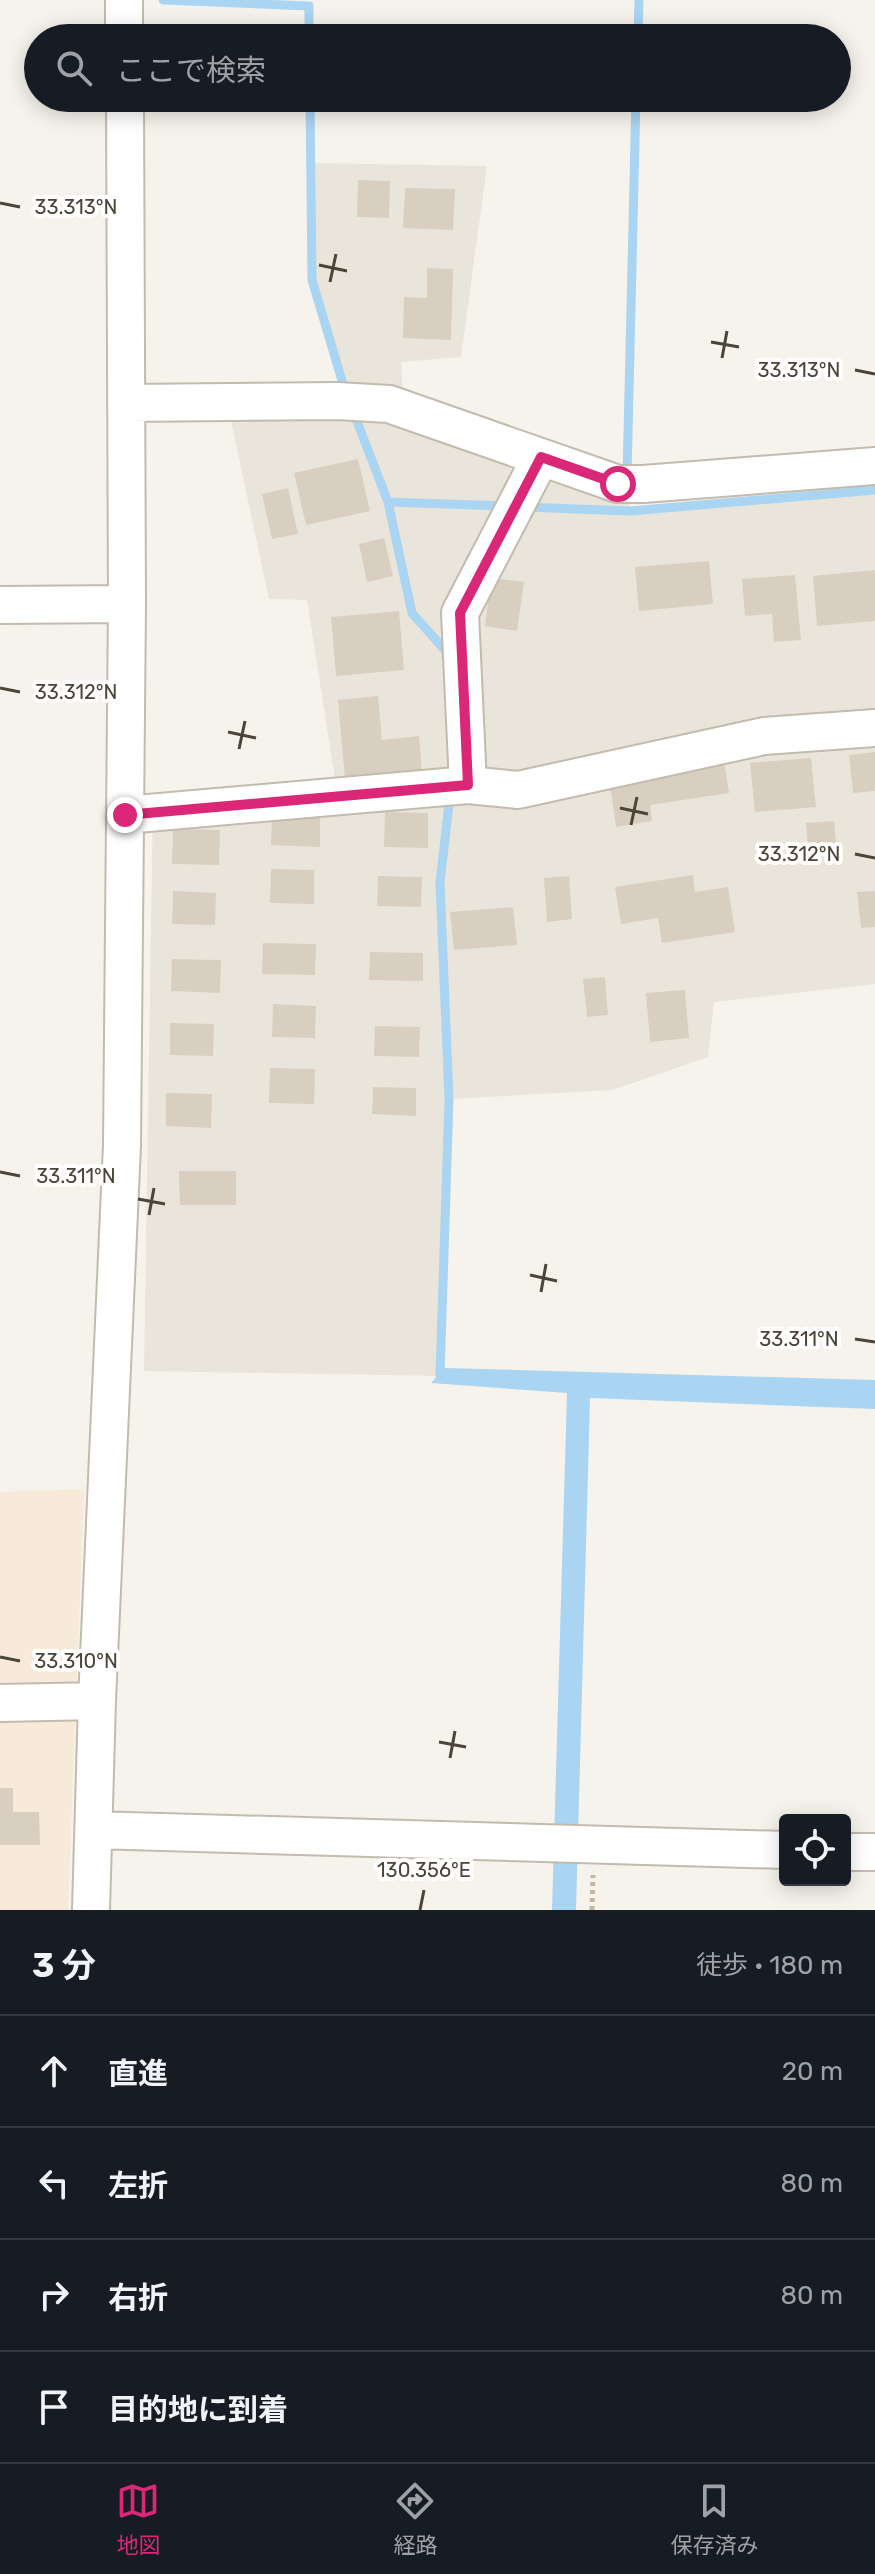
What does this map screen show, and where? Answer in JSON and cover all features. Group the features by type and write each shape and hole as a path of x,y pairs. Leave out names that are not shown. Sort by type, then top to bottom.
{"street":[{"path":"124,0 124,24"},
{"path":"91,1910 97,1701 122,1145 127,604 125,112"},
{"path":"126,403 337,401 389,404 618,484 875,466"},
{"path":"451,786 460,613 541,457"},
{"path":"0,605 127,604"},
{"path":"125,815 451,786 518,790 764,736 875,728"},
{"path":"0,1703 97,1701"},
{"path":"94,1830 779,1850"},
{"path":"851,1852 875,1852"}],"shaded area":[{"path":"311,163 487,166 461,357 401,362 403,393 627,470 630,511 875,490 875,984 714,1002 708,1057 613,1090 449,1099 440,1376 144,1371 153,799 336,786 307,600 269,599 224,388 343,386 312,280"},
{"path":"84,1489 68,1910 0,1910 0,1492"}],"water":[{"path":"445,1368 875,1380 875,1409 590,1398 576,1910 552,1910 567,1393 431,1383"}],"building":[{"path":"358,180 390,181 389,218 357,217"},
{"path":"405,188 455,189 453,230 403,228"},
{"path":"427,268 453,269 451,340 403,338 404,297 427,298"},
{"path":"358,459 370,511 306,525 294,473"},
{"path":"288,488 298,534 272,539 262,494"},
{"path":"384,538 393,576 367,582 359,544"},
{"path":"709,561 713,604 639,611 635,567"},
{"path":"875,570 875,621 817,626 813,576"},
{"path":"795,575 801,640 774,642 772,614 745,616 742,579"},
{"path":"491,578 524,582 517,631 485,626"},
{"path":"399,611 404,670 336,676 331,617"},
{"path":"378,696 382,740 419,736 422,772 345,779 338,700"},
{"path":"875,752 875,791 853,793 849,755"},
{"path":"811,758 816,807 755,812 750,763"},
{"path":"724,761 729,793 650,805 652,821 616,827 609,778"},
{"path":"385,812 428,813 428,848 384,847"},
{"path":"272,816 320,818 320,847 271,845"},
{"path":"834,821 837,854 809,857 806,823"},
{"path":"173,829 220,830 219,865 172,864"},
{"path":"271,869 314,870 314,904 270,903"},
{"path":"693,875 695,892 728,887 735,932 662,943 658,918 621,924 615,887"},
{"path":"378,876 422,877 421,907 377,906"},
{"path":"569,876 572,919 547,922 544,878"},
{"path":"173,891 216,893 215,925 172,924"},
{"path":"875,891 875,927 861,928 857,892"},
{"path":"513,907 517,945 454,950 450,912"},
{"path":"263,943 316,944 315,975 262,974"},
{"path":"370,952 423,953 423,981 369,980"},
{"path":"172,959 221,960 220,993 171,991"},
{"path":"605,977 608,1015 587,1017 583,979"},
{"path":"685,990 689,1038 650,1042 646,993"},
{"path":"273,1004 316,1006 315,1038 272,1037"},
{"path":"170,1023 214,1024 213,1056 170,1055"},
{"path":"375,1026 420,1027 419,1057 374,1056"},
{"path":"270,1068 315,1069 314,1104 269,1103"},
{"path":"373,1087 416,1088 416,1116 372,1114"},
{"path":"166,1093 212,1094 211,1128 166,1126"},
{"path":"179,1171 236,1171 236,1205 180,1205"},
{"path":"0,1788 13,1788 13,1812 39,1812 40,1845 0,1845"}],"waterway":[{"path":"163,0 309,6 309,24"},
{"path":"638,24 639,0"},
{"path":"310,112 312,280 346,394"},
{"path":"627,476 636,112"},
{"path":"353,411 388,502"},
{"path":"523,507 630,511 875,490"},
{"path":"451,657 412,613 388,502 505,506"},
{"path":"448,1376 440,1376 449,1099 440,883 450,795"}],"route":[{"path":"125,815 468,785 460,613 541,457 618,484"}]}
